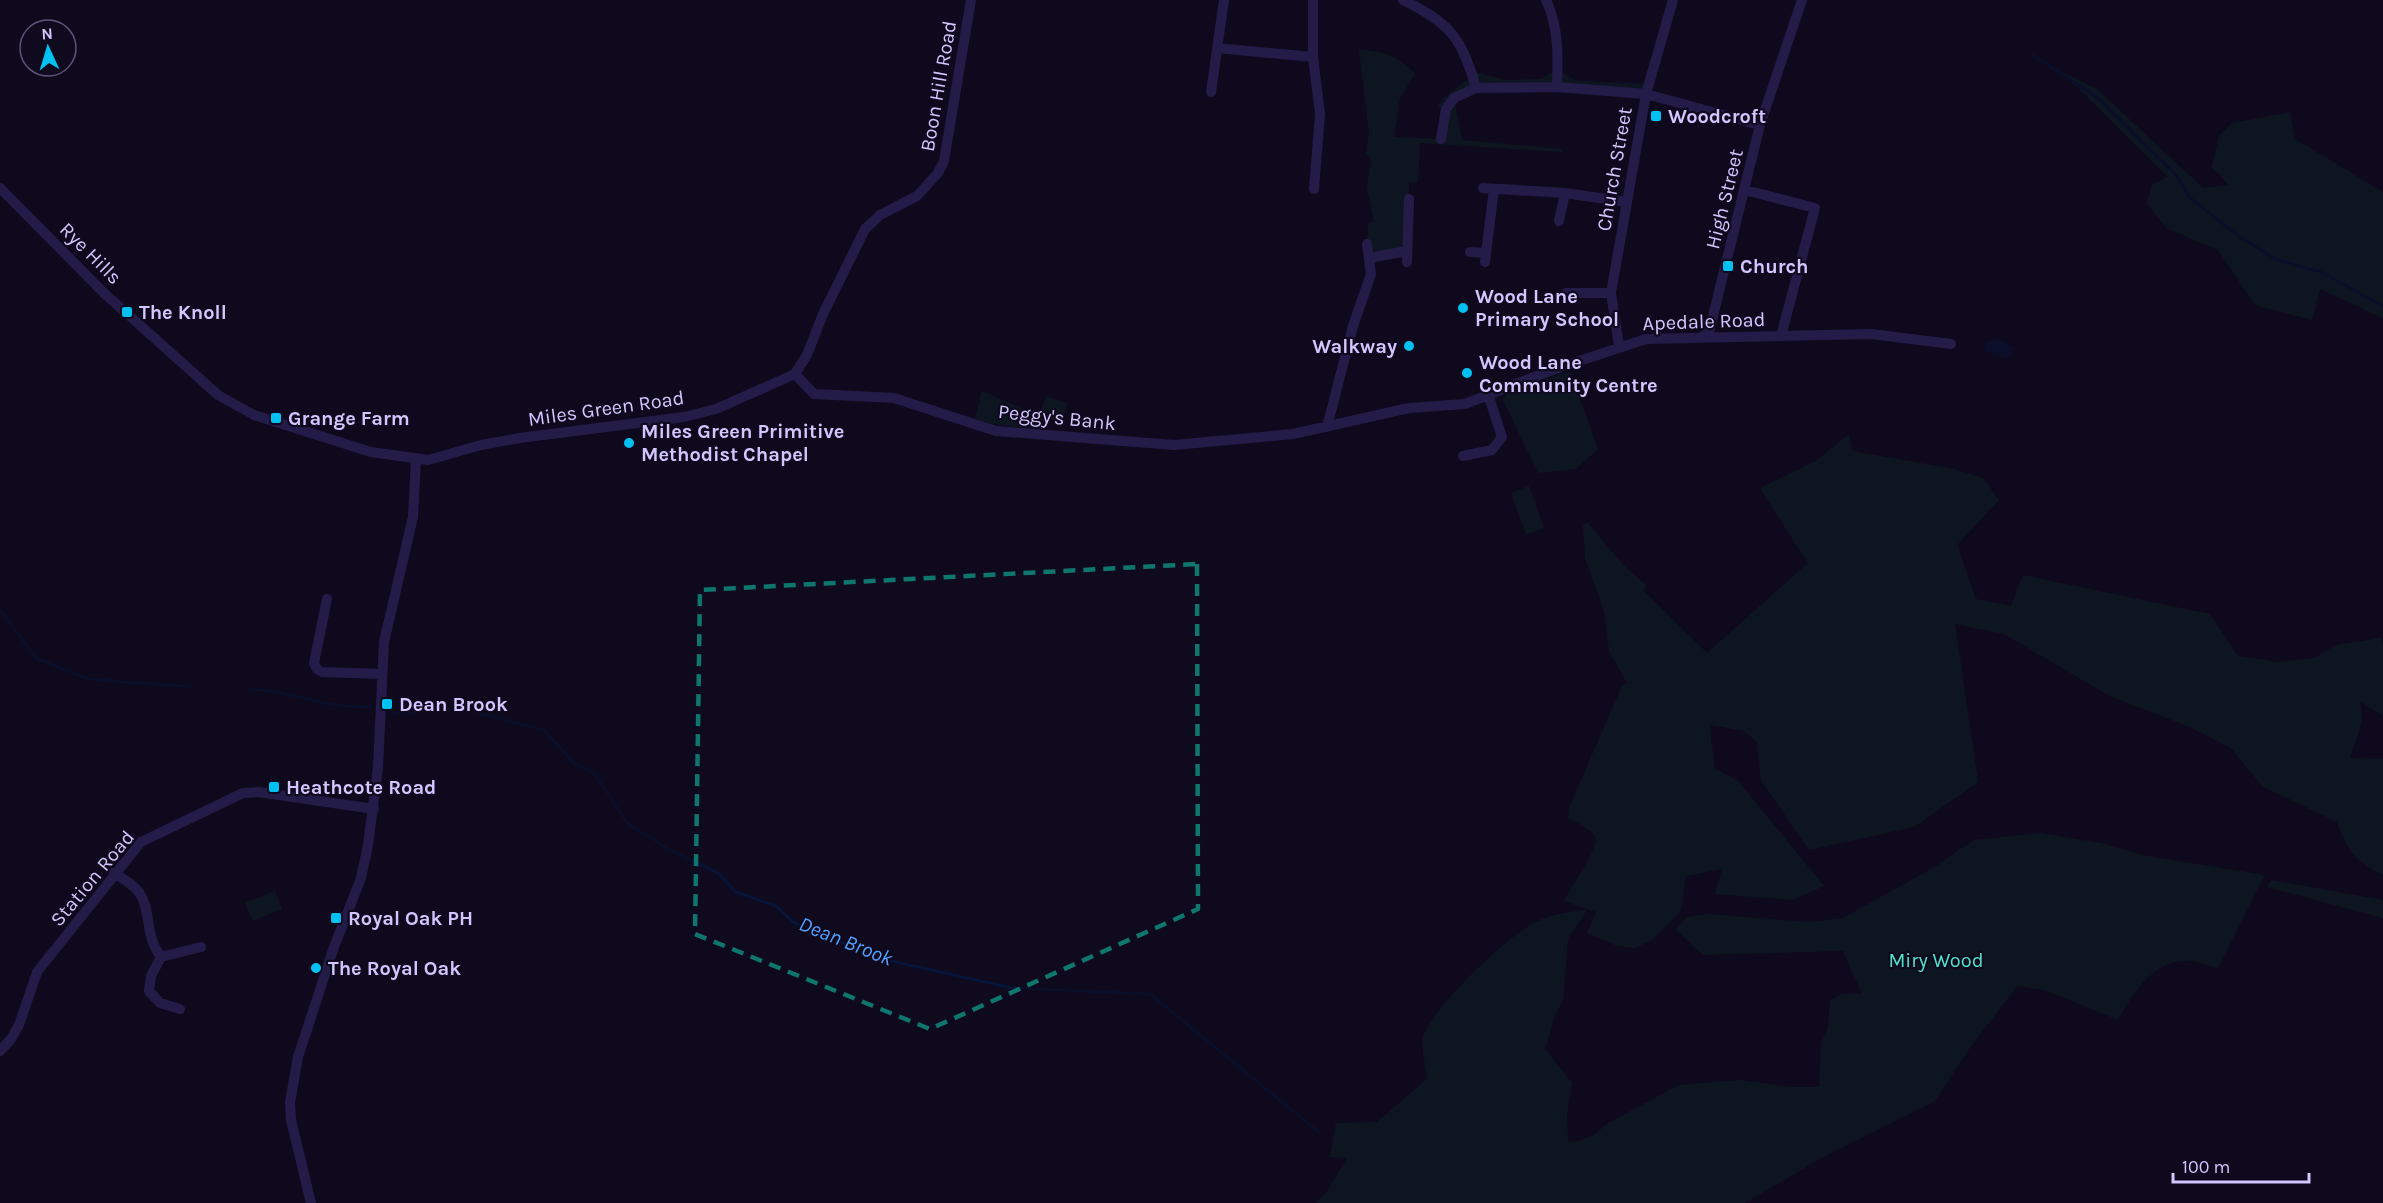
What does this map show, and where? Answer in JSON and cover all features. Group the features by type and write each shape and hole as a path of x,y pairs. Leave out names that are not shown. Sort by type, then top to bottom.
{"street":[{"name":"Boon Hill Road","path":"795,374 807,355 823,314 865,229 880,215 917,196 938,173 944,161 971,0"},
{"path":"1210,92 1224,0"},
{"path":"1313,0 1313,57 1320,114 1314,189"},
{"path":"1403,0 1436,18 1451,32 1466,53 1476,88"},
{"path":"1546,0 1552,11 1558,49 1557,87"},
{"name":"Church Street","path":"1619,346 1611,293 1646,94 1673,0"},
{"name":"High Street","path":"1702,337 1709,332 1760,126 1802,0"},
{"path":"1217,48 1313,57"},
{"path":"1441,139 1446,109 1454,98 1476,88 1557,87 1646,94 1760,126"},
{"name":"Rye Hills","path":"0,188 104,293 218,395 254,416 369,452 416,460"},
{"path":"1470,252 1486,257 1489,189 1565,193 1626,202"},
{"path":"1745,190 1815,208 1781,336"},
{"path":"1559,220 1565,193"},
{"path":"1369,258 1407,256 1409,199"},
{"path":"1327,427 1353,326 1371,274 1367,244"},
{"path":"1566,293 1611,293"},
{"name":"Apedale Road","path":"1293,434 1409,408 1465,404 1489,397 1552,370 1619,346 1646,339 1871,334 1951,344"},
{"name":"Peggy's Bank","path":"795,374 814,394 894,398 996,431 1174,445 1293,434"},
{"name":"Miles Green Road","path":"416,460 428,460 481,445 520,438 684,417 726,404 795,374"},
{"path":"1463,456 1492,450 1502,436 1489,397"},
{"path":"311,1203 291,1120 291,1093 298,1058 334,947 361,879 374,809 382,674 389,611 413,517 416,460"},
{"path":"327,599 314,663 316,669 322,672 382,674"},
{"name":"Station Road","path":"0,1052 19,1025 37,972 141,842 243,793 258,792 374,809"},
{"path":"114,873 141,895 148,934 153,947 161,957"},
{"path":"180,1009 160,1003 149,991 151,975 161,957 201,947"}],"highlighted area":[{"path":"1197,564 1198,909 930,1029 695,934 700,590"}],"green space":[{"path":"1359,50 1390,56 1403,63 1415,74 1400,98 1394,137 1441,139 1445,109 1438,107 1442,99 1472,76 1471,71 1504,80 1541,79 1557,70 1577,81 1649,84 1646,94 1476,88 1454,98 1462,140 1563,149 1563,152 1420,143 1418,183 1409,182 1407,251 1369,258 1368,223 1374,222 1367,188 1371,159 1366,153 1369,133"},
{"path":"2062,72 2097,89 2203,188 2229,185 2212,167 2219,136 2232,123 2290,112 2295,139 2383,192 2383,318 2320,289 2312,320 2255,305 2218,250 2166,228 2147,203 2152,185 2168,177"},
{"path":"1570,371 1598,449 1576,469 1538,473 1503,400 1507,392"},
{"path":"982,391 1039,416 1046,396 1067,403 1063,420 1040,421 1040,429 1000,425 975,419"},
{"path":"1849,434 1852,451 1954,469 1983,478 1999,500 1957,545 1976,599 2011,606 2023,575 2210,614 2238,656 2278,662 2314,658 2336,645 2381,638 2383,645 2383,716 2360,701 2362,722 2350,758 2383,759 2383,875 2354,855 2337,822 2262,786 2231,748 2190,727 2110,696 2004,634 1955,624 1978,782 1914,827 1809,850 1761,780 1757,742 1744,731 1711,725 1714,768 1738,781 1824,886 1793,900 1715,894 1722,869 1686,876 1681,911 1652,940 1635,948 1617,946 1587,933 1596,912 1564,901 1589,859 1595,837 1587,829 1568,818 1569,808 1622,686 1627,683 1609,651 1605,614 1585,558 1583,525 1588,523 1623,565 1646,585 1644,591 1707,653 1808,563 1760,488 1816,461"},
{"path":"1529,486 1544,528 1526,535 1511,493"},
{"name":"Miry Wood","path":"2040,833 2101,843 2147,856 2265,875 2218,968 2191,961 2178,961 2167,965 2156,971 2138,988 2118,1020 2045,990 2017,986 1969,1049 1935,1101 1821,1158 1745,1203 1316,1203 1328,1190 1347,1158 1330,1157 1336,1123 1377,1122 1427,1079 1423,1038 1429,1026 1471,975 1506,943 1534,923 1553,915 1587,910 1568,939 1563,1000 1556,1013 1545,1049 1572,1083 1567,1114 1568,1141 1576,1142 1594,1135 1608,1123 1679,1085 1740,1080 1791,1087 1819,1087 1821,1043 1828,1027 1830,1000 1843,994 1862,994 1843,951 1703,955 1676,930 1687,917 1707,914 1808,922 1843,918 1933,868 1974,840"},
{"path":"2271,880 2383,900 2383,918 2267,887"},
{"path":"275,891 282,909 253,921 245,903"}],"water":[{"path":"1996,338 2013,347 2011,356 2005,358 1987,352 1984,344"}],"waterway":[{"path":"2033,55 2098,98 2176,175 2190,198 2240,237 2277,260 2321,272 2383,306"},
{"name":"Dean Brook","path":"0,610 36,658 88,679 191,687"},
{"name":"Dean Brook","path":"248,689 264,690 324,703 370,706"},
{"name":"Dean Brook","path":"395,713 464,709 544,730 574,763 595,774 627,823 668,849 718,873 736,892 776,906 793,922 878,958 1012,988 1150,994 1320,1133"}],"place":[{"name":"Woodcroft","path":"1656,116"},
{"name":"Church","path":"1728,266"},
{"name":"Wood Lane Primary School","path":"1463,308"},
{"name":"The Knoll","path":"127,312"},
{"name":"Walkway","path":"1409,346"},
{"name":"Wood Lane Community Centre","path":"1467,373"},
{"name":"Grange Farm","path":"276,418"},
{"name":"Miles Green Primitive Methodist Chapel","path":"629,443"},
{"name":"Dean Brook","path":"387,704"},
{"name":"Heathcote Road","path":"274,787"},
{"name":"Royal Oak PH","path":"336,918"},
{"name":"The Royal Oak","path":"316,968"}]}
